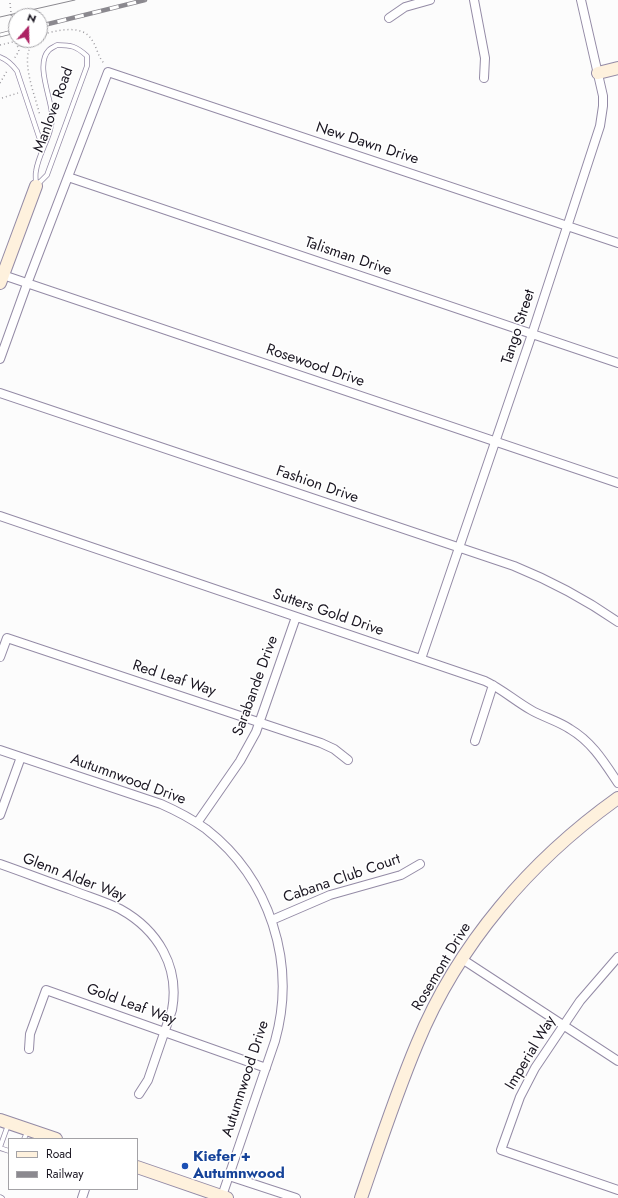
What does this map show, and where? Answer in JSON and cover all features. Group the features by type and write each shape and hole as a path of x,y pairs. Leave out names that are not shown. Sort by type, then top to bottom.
{"street":[{"path":"389,18 405,7 430,0"},
{"path":"474,0 485,58 484,78"},
{"name":"Tango Street","path":"422,659 532,334 600,126 603,96 582,0"},
{"path":"598,73 618,68"},
{"path":"0,359 108,72"},
{"name":"New Dawn Drive","path":"108,72 618,243"},
{"name":"Talisman Drive","path":"68,177 618,363"},
{"name":"Manlove Road","path":"1,279 36,186"},
{"name":"Rosewood Drive","path":"1,279 27,284 618,483"},
{"name":"Fashion Drive","path":"0,394 514,566 565,588 618,622"},
{"name":"Sutters Gold Drive","path":"0,516 422,659 493,685 530,709 578,734 597,751 618,783"},
{"name":"Sarabande Drive","path":"197,823 246,752 260,722 296,617"},
{"name":"Red Leaf Way","path":"0,657 7,638 321,743 334,749 348,760"},
{"path":"475,741 493,685"},
{"name":"Autumnwood Drive","path":"0,750 161,804 197,823 221,842 235,857 259,890 272,920 278,940 281,960 282,1001 277,1031 229,1176 224,1197"},
{"path":"0,815 21,757"},
{"name":"Rosemont Drive","path":"361,1198 417,1043 444,988 462,959 498,910 541,862 576,830 618,798"},
{"name":"Glenn Alder Way","path":"0,864 110,905 128,914 154,937 165,953 173,976 174,1001 148,1080 139,1094"},
{"name":"Cabana Club Court","path":"272,920 330,895 401,875 420,864"},
{"name":"Imperial Way","path":"618,957 590,988 529,1077 520,1097 501,1150 618,1190"},
{"path":"462,959 618,1061"},
{"name":"Gold Leaf Way","path":"29,1049 30,1034 46,990 266,1068"},
{"path":"4,1121 26,1134 50,1138"},
{"path":"138,1167 224,1197"},
{"path":"229,1176 296,1198"}],"lane":[{"name":"Manlove Road","path":"57,45 70,45 78,48 87,56 87,66 47,174 36,186 36,171 50,132 52,118 52,107 43,62 49,50 57,45"},
{"path":"0,57 12,64 16,71 44,150"},
{"path":"0,1148 4,1121"}],"path":[{"path":"10,3 11,8"},
{"path":"48,33 68,29 86,34 92,38 104,63 108,66 108,72"},
{"path":"30,48 28,57 29,72 40,119"}],"tram line":[{"path":"0,17 75,0"}],"railway":[{"path":"48,24 145,0"},
{"path":"0,35 8,33"}],"place":[{"name":"Kiefer + Autumnwood","path":"185,1166"}]}
